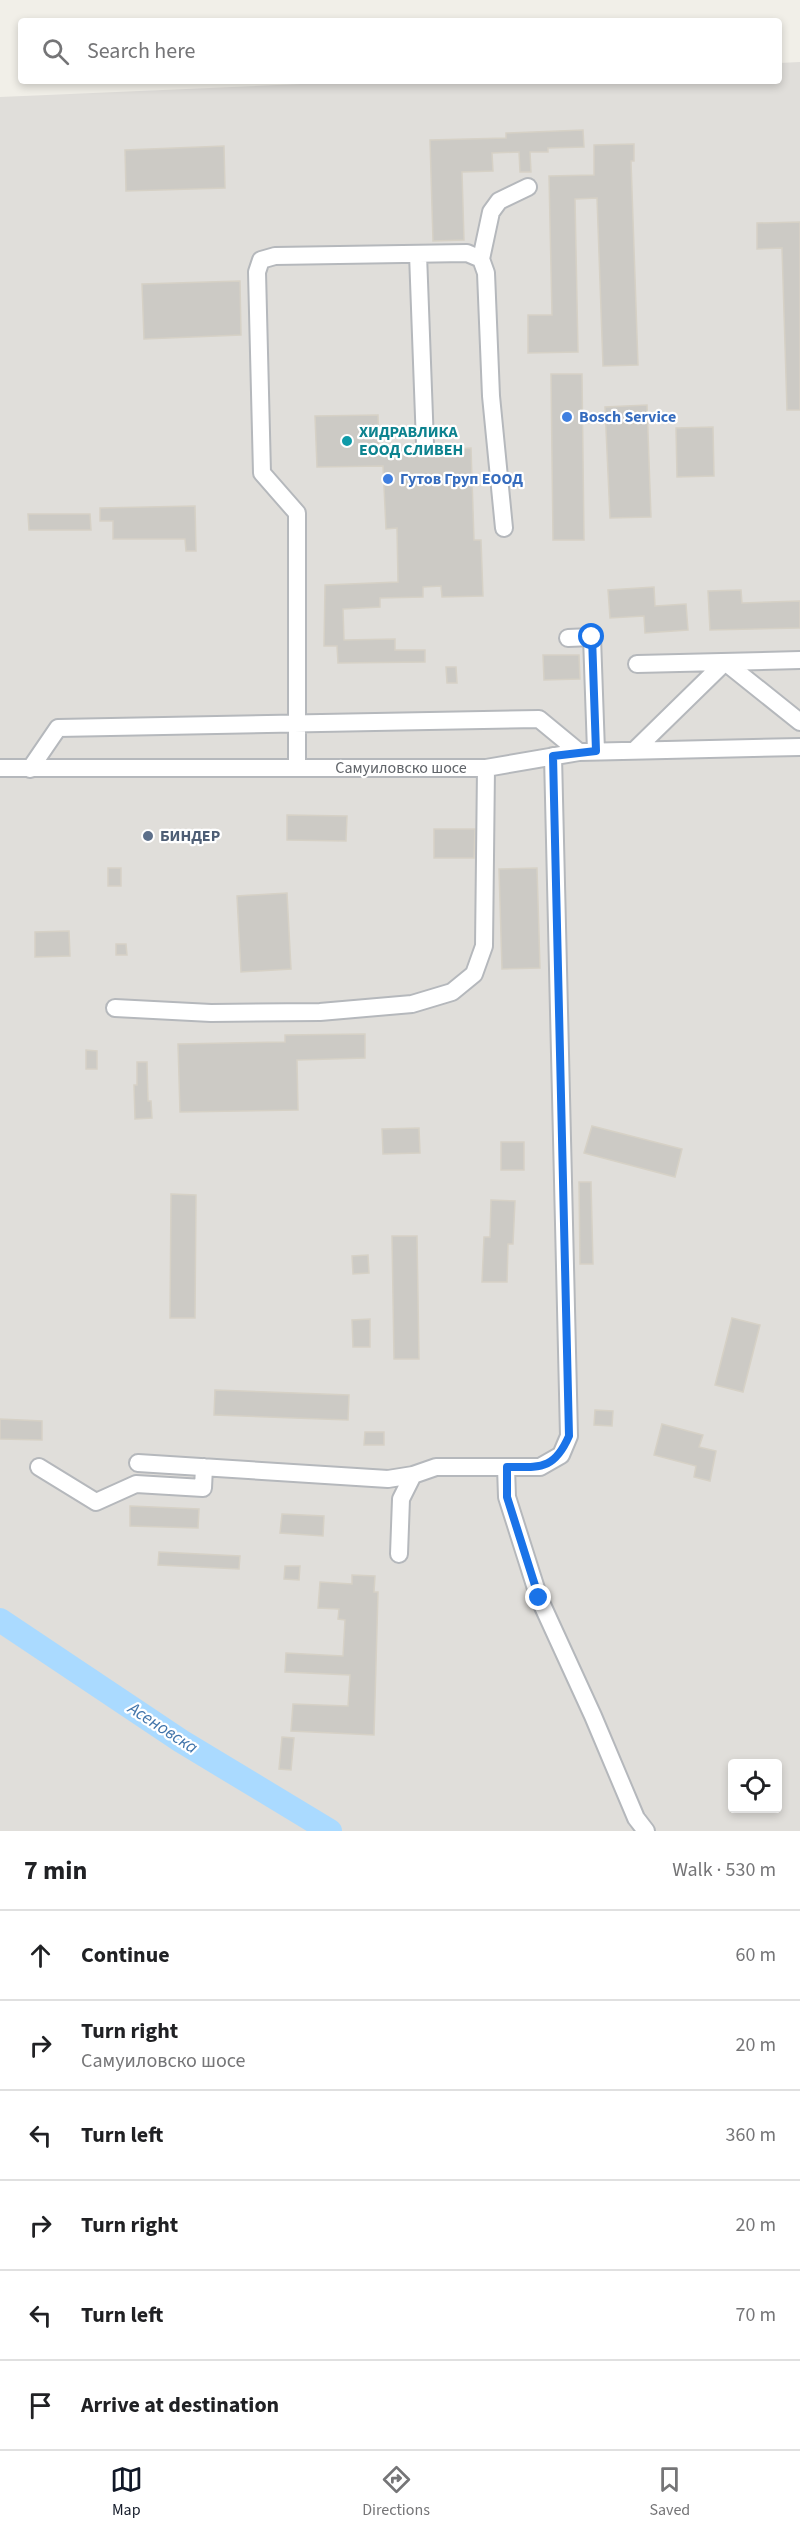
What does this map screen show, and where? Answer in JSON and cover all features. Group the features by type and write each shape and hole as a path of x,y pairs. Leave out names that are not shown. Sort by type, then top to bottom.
{"street":[{"path":"504,528 491,396 486,273 481,259 491,212 499,201 528,187"},
{"path":"297,768 297,513 262,473 257,272 261,260 275,256 467,253 481,259"},
{"path":"418,254 425,444"},
{"path":"568,638 592,637 596,751"},
{"path":"637,664 800,660"},
{"path":"725,662 800,722"},
{"path":"635,750 725,662"},
{"path":"30,769 58,728 539,719 579,752"},
{"name":"Самуиловско шосе","path":"0,768 486,768 579,752 800,747"},
{"path":"138,1463 388,1479 413,1476 436,1467 540,1467 561,1455 569,1436 553,756"},
{"path":"116,1008 211,1013 320,1011 412,1004 452,992 474,974 484,946 486,768"},
{"path":"39,1467 96,1502 136,1484 203,1488 204,1467"},
{"path":"507,1467 507,1497 539,1598 593,1716 636,1818 646,1831"},
{"path":"399,1554 401,1499 413,1476"}],"shaded area":[{"path":"800,62 800,1831 0,1831 0,97 302,84 782,84 782,63"}],"building":[{"path":"583,130 584,147 548,148 548,152 530,152 531,172 520,172 519,152 492,153 493,171 462,172 464,240 433,241 430,140 506,138 506,133"},
{"path":"634,144 634,161 631,161 638,365 603,366 597,198 575,199 578,352 528,353 528,315 552,315 549,176 594,175 594,145"},
{"path":"224,146 225,188 126,191 125,150"},
{"path":"800,222 800,410 787,410 782,248 757,249 757,223"},
{"path":"240,281 241,335 144,339 142,284"},
{"name":"Bosch Service","path":"551,374 582,374 584,540 553,540"},
{"path":"647,405 651,517 610,518 605,407"},
{"path":"378,415 379,451 417,450 425,454 434,450 471,448 474,540 481,540 483,596 442,597 441,586 423,587 423,597 380,598 380,607 343,609 344,640 395,639 395,650 425,650 425,662 338,663 337,646 324,646 325,585 398,582 397,528 386,529 383,466 317,467 315,416"},
{"path":"713,427 714,476 677,477 676,428"},
{"path":"195,506 196,551 186,551 185,539 113,539 113,521 100,521 100,508"},
{"path":"28,514 90,514 91,530 29,530"},
{"path":"654,587 655,606 686,604 688,630 645,633 644,616 610,618 608,590"},
{"path":"741,590 742,603 800,601 800,628 710,630 708,591"},
{"path":"543,655 579,655 580,679 544,680"},
{"path":"446,667 456,667 457,683 447,683"},
{"path":"287,815 347,816 346,841 287,840"},
{"path":"434,829 475,829 474,858 434,858"},
{"path":"108,868 121,868 121,886 108,886"},
{"path":"537,868 540,968 502,969 499,869"},
{"path":"287,893 291,969 241,972 237,896"},
{"path":"69,931 70,956 35,957 35,932"},
{"path":"116,944 126,944 127,955 116,955"},
{"path":"365,1034 365,1058 297,1060 298,1110 180,1112 178,1044 285,1042 285,1035"},
{"path":"86,1050 97,1051 97,1069 86,1069"},
{"path":"137,1062 147,1062 148,1101 151,1101 152,1118 135,1119 134,1085 137,1085"},
{"path":"592,1126 682,1149 675,1177 584,1153"},
{"path":"419,1128 420,1153 383,1154 382,1129"},
{"path":"501,1142 524,1142 524,1170 501,1170"},
{"path":"579,1182 591,1182 593,1264 580,1264"},
{"path":"171,1194 196,1195 195,1318 170,1318"},
{"path":"491,1200 515,1201 513,1244 508,1244 507,1282 482,1282 484,1237 490,1237"},
{"path":"392,1236 417,1236 419,1359 394,1359"},
{"path":"368,1255 369,1273 353,1274 352,1256"},
{"path":"732,1318 760,1325 743,1392 715,1385"},
{"path":"370,1319 370,1347 353,1347 352,1320"},
{"path":"215,1390 349,1395 348,1420 214,1415"},
{"path":"595,1410 613,1411 612,1426 594,1425"},
{"path":"0,1419 42,1421 42,1440 0,1439"},
{"path":"662,1424 703,1435 699,1447 716,1451 710,1481 694,1477 696,1466 654,1455"},
{"path":"365,1432 384,1432 384,1445 364,1445"},
{"path":"130,1506 199,1509 198,1528 130,1526"},
{"path":"282,1514 324,1516 323,1536 280,1533"},
{"path":"159,1552 240,1556 239,1569 158,1565"},
{"path":"285,1566 300,1566 299,1580 284,1579"},
{"path":"352,1575 375,1576 374,1592 378,1592 374,1735 291,1731 293,1704 348,1706 350,1675 285,1672 286,1653 343,1656 345,1620 338,1619 339,1609 318,1608 320,1582 352,1584"},
{"path":"282,1737 294,1738 291,1770 279,1769"}],"waterway":[{"name":"Асеновска","path":"0,1620 181,1741 330,1831"}],"place":[{"name":"Bosch Service","path":"567,417"},
{"name":"ХИДРАВЛИКА ЕООД СЛИВЕН","path":"347,441"},
{"name":"Гутов Груп ЕООД","path":"388,479"},
{"name":"БИНДЕР","path":"148,836"}],"route":[{"path":"539,1598 507,1497 507,1467 540,1467 561,1455 569,1436 553,756 596,751 592,637"}]}
